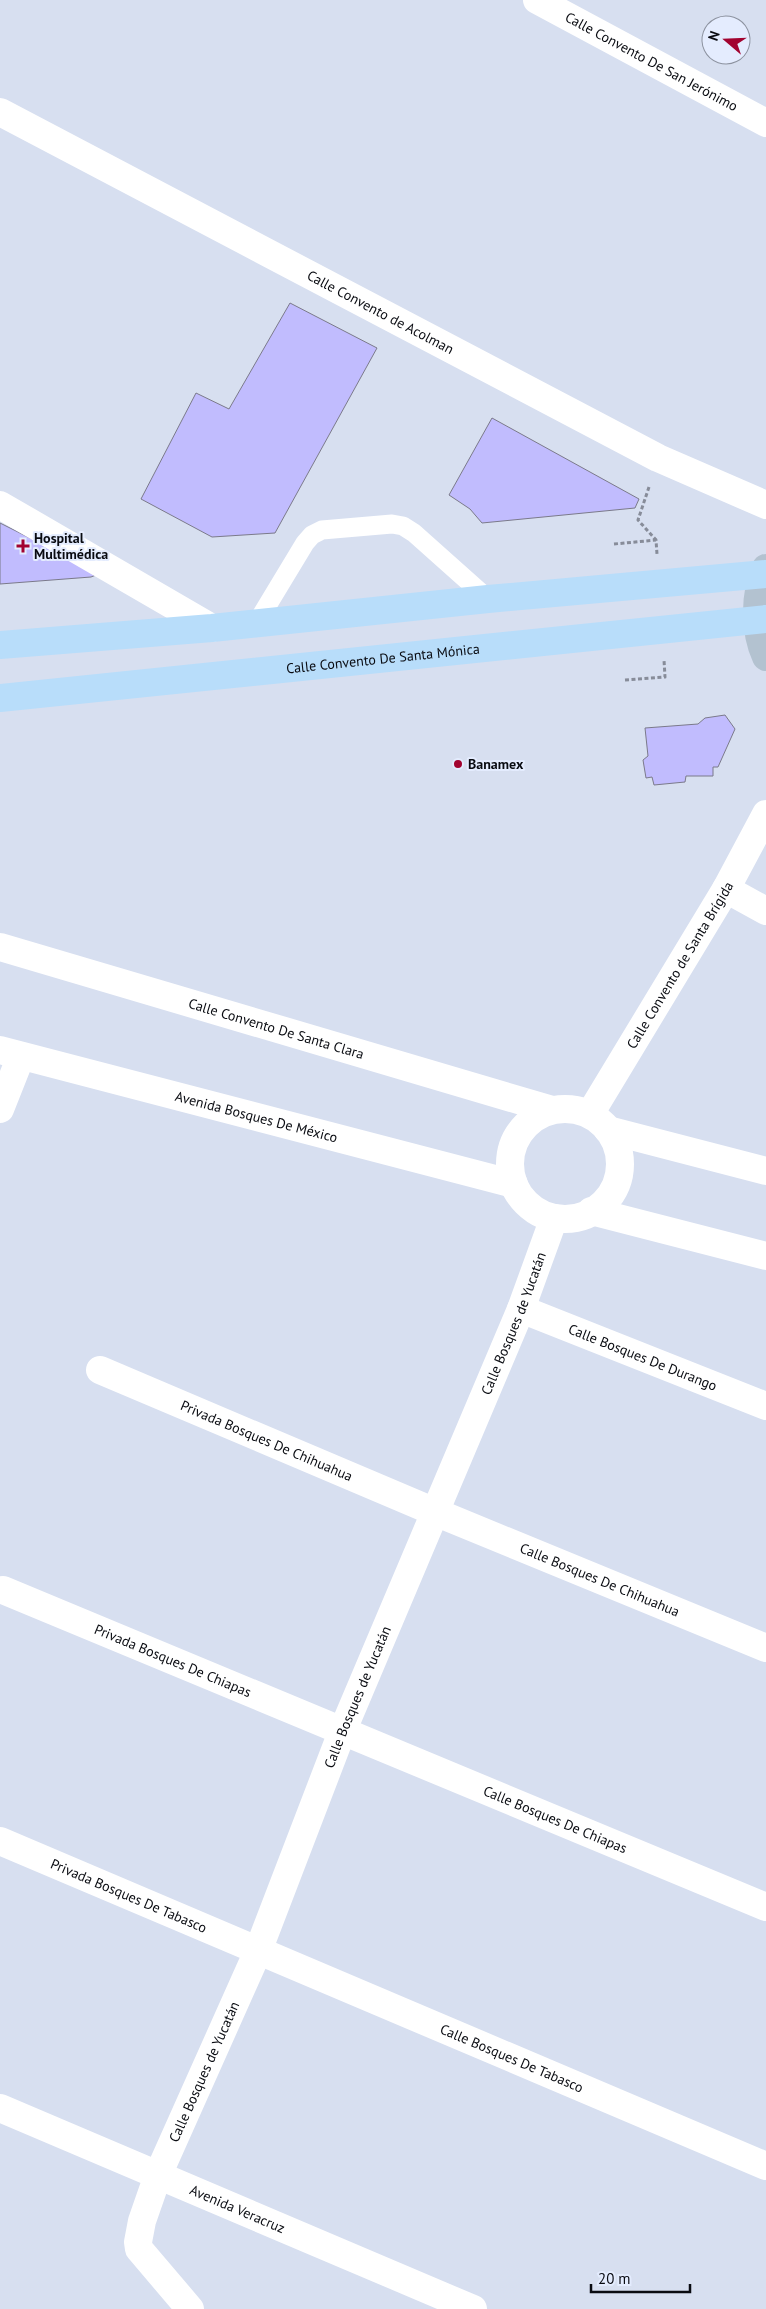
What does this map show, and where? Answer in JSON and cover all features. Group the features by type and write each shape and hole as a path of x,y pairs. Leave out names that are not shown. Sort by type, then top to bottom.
{"main road":[{"path":"0,645 256,624 765,572"},
{"name":"Calle Convento De Santa Mónica","path":"0,698 762,620"}],"street":[{"name":"Calle Convento De San Jerónimo","path":"537,0 766,123"},
{"name":"Calle Convento de Acolman","path":"0,112 658,458 766,505"},
{"path":"0,505 212,628"},
{"path":"765,572 758,597 762,620 763,650 766,657"},
{"name":"Calle Convento de Santa Brígida","path":"599,1122 766,814"},
{"path":"726,888 766,911"},
{"name":"Calle Convento De Santa Clara","path":"0,947 552,1110"},
{"path":"0,1109 11,1053"},
{"name":"Avenida Bosques De México","path":"11,1053 514,1184"},
{"path":"599,1122 616,1143 619,1159 619,1174 613,1189 604,1202 591,1212 580,1217 554,1218 530,1206 520,1196 514,1184 510,1168 511,1153 516,1138 525,1125 538,1116 552,1110 578,1110 599,1122 766,1171"},
{"path":"591,1212 766,1256"},
{"name":"Calle Bosques de Yucatán","path":"190,2309 139,2249 138,2242 142,2221 158,2175 258,1951 342,1732 521,1308 554,1218"},
{"name":"Calle Bosques De Durango","path":"521,1308 766,1406"},
{"name":"Privada Bosques De Chihuahua","path":"100,1370 435,1512"},
{"name":"Calle Bosques De Chihuahua","path":"435,1512 766,1648"},
{"name":"Privada Bosques De Chiapas","path":"3,1590 342,1732"},
{"name":"Calle Bosques De Chiapas","path":"342,1732 766,1907"},
{"name":"Privada Bosques De Tabasco","path":"0,1841 258,1951"},
{"name":"Calle Bosques De Tabasco","path":"258,1951 766,2166"},
{"name":"Avenida Veracruz","path":"0,2108 474,2309"}],"lane":[{"path":"256,624 312,534 322,530 392,524 403,526 414,533 488,599"}],"path":[{"path":"656,540 638,520 658,458"},
{"path":"625,680 665,677 662,630"}],"building":[{"path":"290,303 377,348 275,533 212,537 141,499 196,393 229,409"},
{"path":"492,418 639,499 635,508 482,523 470,509 449,495"},
{"name":"Hospital Multimédica","path":"0,523 94,570 96,575 91,577 0,584"},
{"path":"725,715 735,729 718,767 713,767 713,776 686,776 685,782 654,785 652,777 646,778 643,760 648,756 645,728 698,724 705,718"}],"place":[{"name":"Hospital Multimédica","path":"23,546"},
{"name":"Banamex","path":"458,764"}]}
